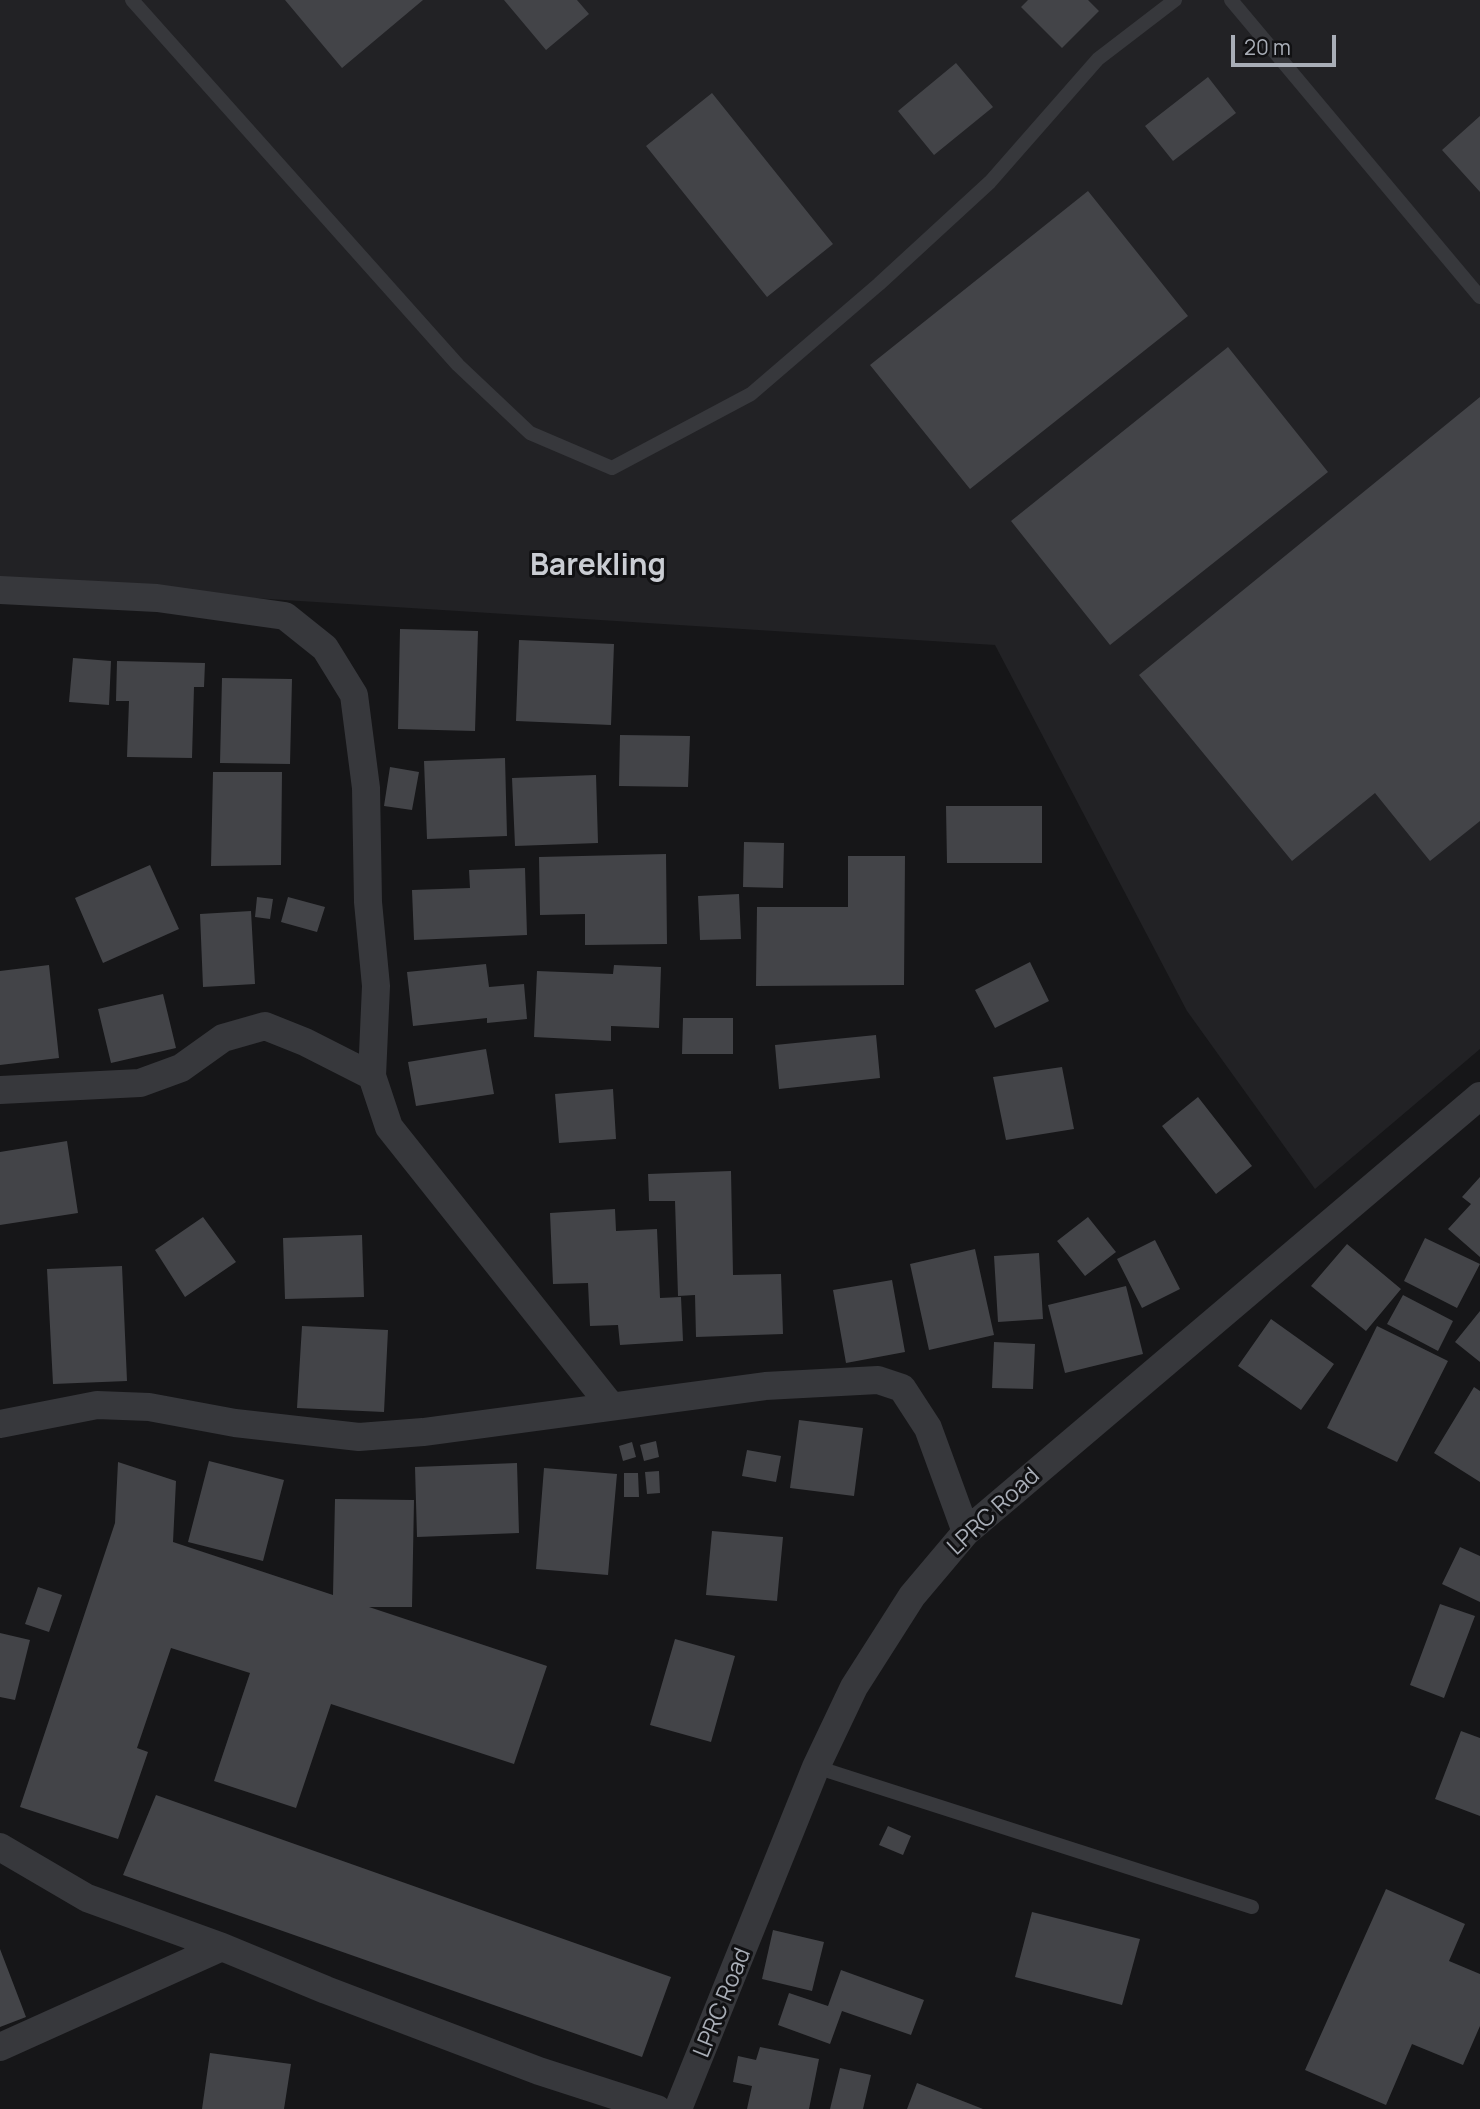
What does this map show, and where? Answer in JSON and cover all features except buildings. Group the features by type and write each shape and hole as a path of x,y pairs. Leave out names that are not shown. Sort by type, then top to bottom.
{"street":[{"path":"0,590 157,598 285,616 325,648 354,695 366,788 368,902 376,986 372,1076 390,1127 611,1406"},
{"path":"0,1090 140,1083 181,1068 223,1038 265,1026 305,1042 372,1076"},
{"name":"LPRC Road","path":"678,2108 816,1767 854,1688 905,1607 966,1532 1480,1096"},
{"path":"0,1423 97,1405 149,1407 235,1423 359,1437 423,1432 611,1406 830,1381 878,1380 902,1388 928,1428 966,1532"},
{"path":"0,1847 87,1898 222,1947 326,1990 539,2071 678,2108"},
{"path":"0,2047 222,1947"}],"lane":[{"path":"132,0 458,365 530,432 612,468 751,394 879,284 990,182 1098,59 1175,0"},
{"path":"1231,0 1480,297"},
{"path":"816,1767 1252,1907"}],"shaded area":[{"path":"0,0 1480,0 1480,1049 1315,1189 1187,1011 995,645 0,582"}],"district":[{"name":"Barekling","path":"598,567"}]}
